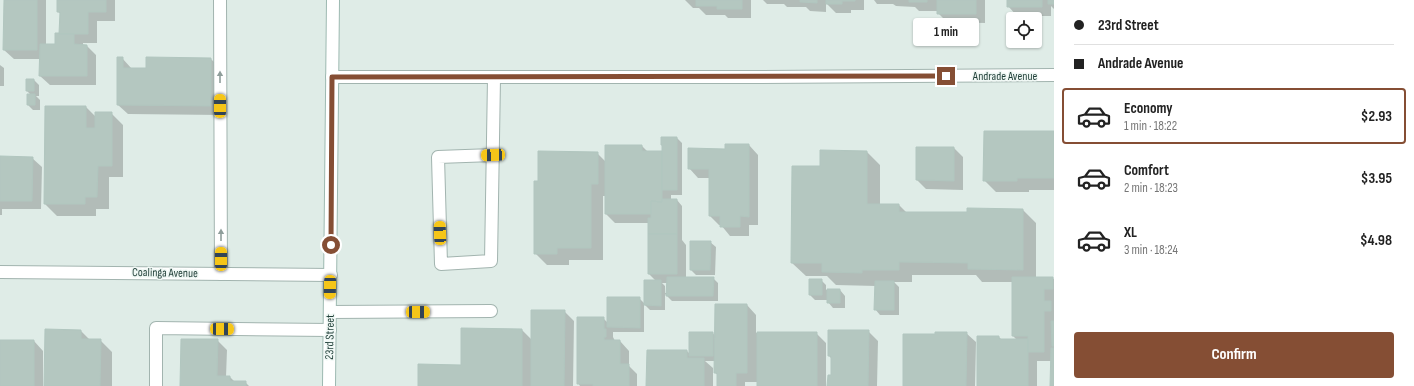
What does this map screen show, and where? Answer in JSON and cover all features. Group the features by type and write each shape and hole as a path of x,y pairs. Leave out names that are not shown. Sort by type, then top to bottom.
{"street":[{"path":"220,0 221,274"},
{"name":"23rd Street","path":"329,386 333,0"},
{"name":"Andrade Avenue","path":"332,77 494,78 1054,75"},
{"path":"493,155 438,157 441,264 491,260 493,155 494,78"},
{"name":"Coalinga Avenue","path":"0,272 331,275"},
{"path":"330,312 491,311"},
{"path":"156,386 156,328 330,330"}],"building":[{"path":"4,0 37,0 37,50 3,50"},
{"path":"57,0 106,0 106,12 88,12 88,34 59,34 60,12 57,12"},
{"path":"696,0 742,0 742,9 717,9 717,6 696,6"},
{"path":"800,0 817,0 817,3 800,2"},
{"path":"826,0 855,1 842,1 842,4 826,4"},
{"path":"909,0 927,0 927,2 909,2"},
{"path":"937,0 976,0 976,14 937,14"},
{"path":"1007,0 1042,0 1042,7 1007,7"},
{"path":"1048,0 1054,0 1054,4 1048,4"},
{"path":"55,33 74,34 74,44 87,45 87,76 39,76 40,44 55,44"},
{"path":"117,57 123,57 123,68 146,68 146,57 211,58 211,106 117,105"},
{"path":"26,79 34,79 34,91 26,91"},
{"path":"27,94 35,94 35,105 27,105"},
{"path":"45,106 86,106 86,128 95,128 95,112 112,112 112,166 98,166 97,197 85,197 85,204 44,204"},
{"path":"984,131 1054,131 1054,178 1017,178 1017,181 983,181"},
{"path":"661,137 677,137 677,190 662,190"},
{"path":"725,144 749,144 749,217 740,216 740,227 720,227 720,216 709,216 709,169 688,169 688,148 725,149"},
{"path":"605,145 642,145 642,151 662,151 662,202 651,201 651,214 605,214"},
{"path":"916,147 954,147 954,181 916,180"},
{"path":"820,150 867,151 867,204 899,204 899,212 967,212 967,208 1023,209 1023,270 968,269 968,263 899,262 899,270 862,270 862,273 822,272 822,263 791,263 792,166 820,166"},
{"path":"538,151 598,152 598,184 591,184 591,248 557,248 557,254 534,254 534,181 538,181"},
{"path":"0,156 33,157 32,201 0,201"},
{"path":"662,199 677,199 677,234 648,234 648,218 651,218 651,201 662,202"},
{"path":"648,234 677,234 677,274 648,274"},
{"path":"690,241 711,241 710,270 690,270"},
{"path":"667,277 714,277 713,296 666,296"},
{"path":"1012,277 1053,277 1053,289 1044,289 1044,301 1051,301 1051,311 1044,311 1044,352 1028,352 1028,336 1012,336"},
{"path":"809,279 822,279 822,295 809,295"},
{"path":"644,280 661,280 661,306 644,305"},
{"path":"875,281 894,281 894,310 874,310"},
{"path":"827,289 840,289 840,303 827,303"},
{"path":"607,297 640,297 640,328 607,327"},
{"path":"715,304 747,304 747,373 736,373 736,386 717,386 717,373 714,373"},
{"path":"531,310 565,310 564,386 531,386"},
{"path":"577,317 604,317 606,337 604,337 604,340 620,340 620,364 629,364 629,386 593,386 593,384 577,384"},
{"path":"1051,321 1054,321 1054,346 1052,346"},
{"path":"461,328 522,329 522,386 418,386 418,364 461,365"},
{"path":"45,329 81,330 81,339 101,339 100,386 44,386"},
{"path":"828,330 869,330 868,386 827,386 828,375 831,375 831,356 828,356"},
{"path":"689,332 713,332 713,356 689,356"},
{"path":"757,332 817,332 817,386 757,386"},
{"path":"935,332 967,332 966,386 903,386 903,334 935,334"},
{"path":"977,336 999,336 999,339 1028,339 1028,386 977,386"},
{"path":"181,339 218,339 217,376 230,376 230,381 246,381 246,386 180,386"},
{"path":"0,340 34,340 34,386 0,386"},
{"path":"1051,348 1054,348 1054,386 1050,386"},
{"path":"647,350 687,350 687,358 704,358 704,386 646,386"}],"route":[{"path":"331,245 332,77 494,78 946,76"}]}
